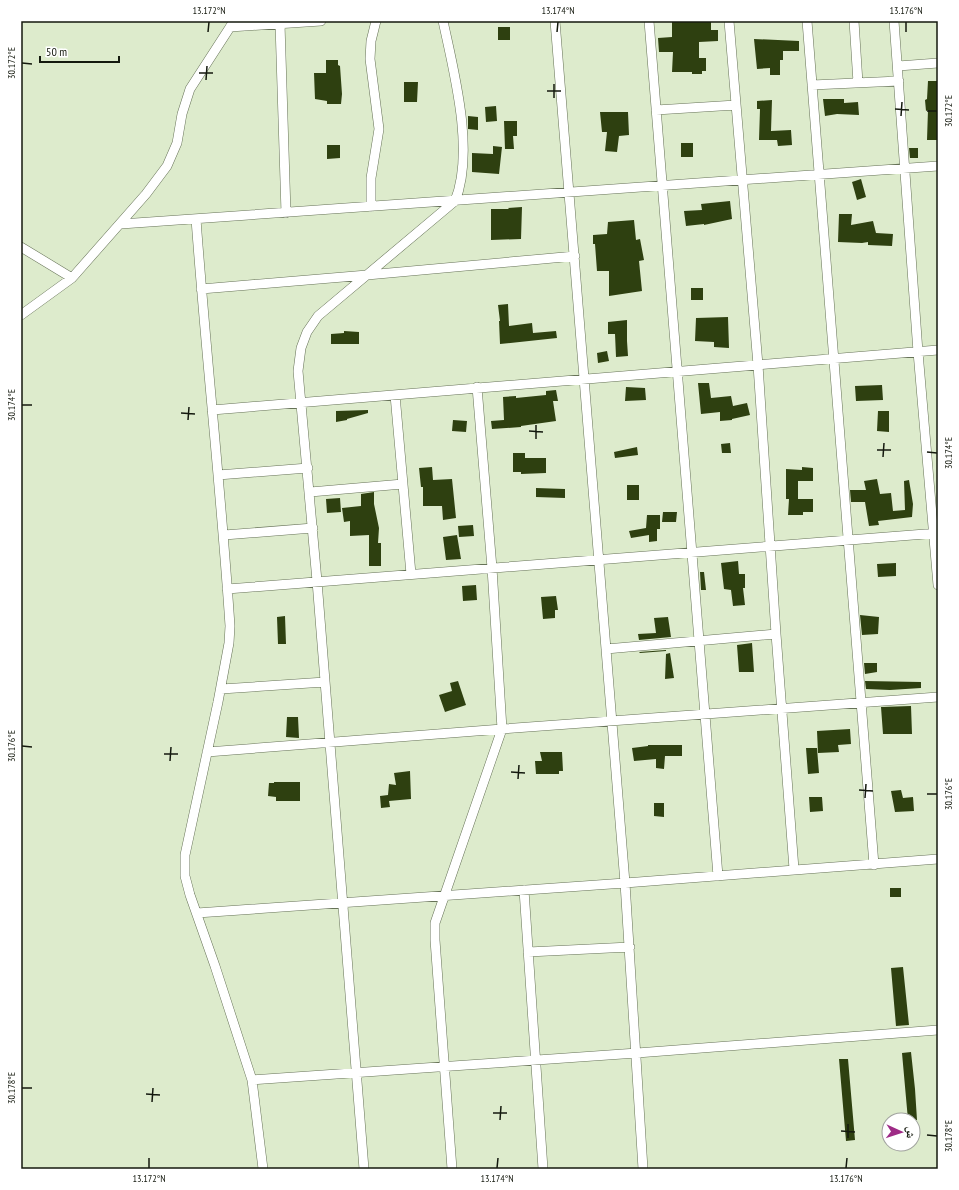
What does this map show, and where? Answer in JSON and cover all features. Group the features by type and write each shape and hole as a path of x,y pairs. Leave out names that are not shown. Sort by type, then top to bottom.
{"street":[{"path":"21,315 72,278 121,224 167,166 177,143 182,114 190,89 232,24 280,24 322,21"},
{"path":"371,207 371,178 378,129 370,59 371,41 376,21"},
{"path":"364,1169 313,528 298,371 301,348 306,332 318,316 455,201 460,188 463,162 461,115 455,72 443,21"},
{"path":"555,21 630,947 643,1169"},
{"path":"649,21 718,876"},
{"path":"729,21 758,365 776,634 794,869"},
{"path":"807,21 832,358 874,865"},
{"path":"854,21 858,83"},
{"path":"894,21 918,352 936,533 938,584"},
{"path":"280,24 286,213"},
{"path":"898,66 938,63"},
{"path":"812,86 899,81"},
{"path":"656,110 736,105"},
{"path":"121,224 938,166"},
{"path":"196,219 224,535 230,626 229,643 221,689 185,855 185,876 252,1080 263,1169"},
{"path":"21,247 72,278"},
{"path":"201,289 575,256"},
{"path":"212,410 938,350"},
{"path":"452,1169 435,923 502,729 492,568 477,387"},
{"path":"395,395 411,574"},
{"path":"218,475 308,468"},
{"path":"310,492 403,484"},
{"path":"224,535 313,528"},
{"path":"227,589 936,533"},
{"path":"606,649 776,634"},
{"path":"221,689 325,682"},
{"path":"207,752 330,744 502,729 938,697"},
{"path":"197,913 625,884 794,869 874,865 938,859"},
{"path":"524,890 542,1169"},
{"path":"528,952 630,947"},
{"path":"252,1080 938,1030"}],"building":[{"path":"672,21 711,21 711,30 718,30 718,41 699,42 699,58 706,58 706,71 702,71 702,74 692,74 692,72 672,72 673,52 659,52 658,38 672,37"},
{"path":"498,27 510,27 510,40 498,40"},
{"path":"754,39 799,41 799,51 783,51 783,60 780,60 780,75 770,75 770,68 757,69"},
{"path":"326,60 338,60 338,65 340,66 342,94 341,104 327,104 327,101 315,99 314,73 326,73"},
{"path":"928,81 937,81 938,140 927,140 928,110 926,111 925,100 927,99"},
{"path":"404,82 418,82 417,102 404,102"},
{"path":"823,99 844,99 844,103 858,102 859,115 837,114 825,116"},
{"path":"772,100 771,131 791,130 792,145 778,146 777,140 759,140 760,109 757,109 757,101"},
{"path":"496,106 497,121 486,122 485,107"},
{"path":"600,112 628,112 629,135 619,136 617,152 605,151 607,132 602,132"},
{"path":"468,116 478,117 478,130 468,129"},
{"path":"504,121 517,121 517,136 513,136 514,149 505,149"},
{"path":"681,143 693,143 693,157 681,157"},
{"path":"327,145 340,145 340,158 327,159"},
{"path":"493,146 502,147 499,174 472,172 472,153 493,154"},
{"path":"909,148 918,148 918,158 910,158"},
{"path":"861,179 866,197 857,200 852,182"},
{"path":"730,201 732,219 704,225 686,226 684,211 702,210 701,204"},
{"path":"522,207 521,239 491,240 491,209"},
{"path":"839,214 852,214 851,225 873,221 876,233 893,234 892,246 868,245 868,242 838,242"},
{"path":"634,220 636,240 640,239 644,260 639,261 642,291 609,296 609,271 597,271 593,235 607,234 608,222"},
{"path":"691,288 703,288 703,300 691,300"},
{"path":"508,304 509,326 532,323 533,333 556,331 557,338 500,344 498,305"},
{"path":"728,317 729,348 714,347 714,342 695,341 696,318"},
{"path":"627,320 628,356 616,357 615,334 608,334 608,322"},
{"path":"344,331 359,332 359,344 331,344 331,334 344,333"},
{"path":"607,351 609,361 598,363 597,353"},
{"path":"698,383 709,383 711,398 731,396 733,406 747,403 750,415 732,420 720,421 720,412 701,414"},
{"path":"882,385 883,400 856,401 855,386"},
{"path":"626,387 645,388 646,400 625,401"},
{"path":"556,390 558,401 553,401 556,421 521,427 492,429 491,421 504,420 503,397 516,396 516,398 546,395 546,391"},
{"path":"368,410 368,413 336,422 336,411"},
{"path":"878,411 889,411 889,432 877,431"},
{"path":"453,420 467,421 466,432 452,431"},
{"path":"730,443 731,453 722,453 721,444"},
{"path":"637,447 638,455 615,458 614,452"},
{"path":"513,453 525,453 525,458 546,458 546,473 521,474 521,472 513,472"},
{"path":"432,467 433,480 452,479 456,518 443,520 442,506 423,506 423,487 421,487 419,468"},
{"path":"802,467 813,468 813,481 798,481 798,499 813,499 813,512 803,512 803,515 788,515 789,499 786,499 786,469 802,470"},
{"path":"877,479 880,494 891,493 893,511 905,510 904,481 909,480 913,504 912,517 878,521 879,525 869,526 865,502 851,502 850,490 866,490 864,481"},
{"path":"627,485 639,485 639,500 627,500"},
{"path":"536,488 565,489 565,498 536,497"},
{"path":"374,492 374,504 379,528 378,543 381,543 381,566 369,566 369,535 350,536 350,521 344,522 342,508 361,506 361,494"},
{"path":"340,498 341,512 327,513 326,499"},
{"path":"663,512 677,512 676,522 662,522"},
{"path":"647,515 660,515 660,529 657,529 657,541 649,542 649,535 631,538 629,531 646,528"},
{"path":"473,525 474,536 459,537 458,526"},
{"path":"457,535 461,559 446,560 443,537"},
{"path":"738,561 739,574 745,574 745,588 743,588 745,605 733,606 731,590 724,589 721,563"},
{"path":"896,563 896,576 878,577 877,564"},
{"path":"700,572 704,572 706,590 701,590"},
{"path":"476,585 477,600 463,601 462,586"},
{"path":"556,596 558,610 555,610 555,618 543,619 541,597"},
{"path":"860,615 879,617 878,634 862,635"},
{"path":"285,616 286,644 278,644 277,617"},
{"path":"668,617 671,637 639,640 638,634 656,633 654,618"},
{"path":"752,643 754,672 739,672 737,645"},
{"path":"666,650 640,653 639,652"},
{"path":"670,653 674,678 665,679 666,654"},
{"path":"864,663 877,663 877,672 865,674"},
{"path":"458,681 466,705 445,712 439,695 452,691 450,683"},
{"path":"865,681 921,682 921,688 890,690 866,689"},
{"path":"911,706 912,734 883,734 881,707"},
{"path":"287,717 298,717 299,738 286,737"},
{"path":"850,729 851,744 838,745 839,752 818,753 817,731"},
{"path":"648,745 682,745 682,756 665,756 664,769 656,768 656,759 634,761 632,748"},
{"path":"806,748 817,748 819,773 808,774"},
{"path":"540,752 562,752 563,771 559,771 559,774 536,774 535,761 542,761"},
{"path":"410,771 411,799 389,801 390,807 381,808 380,796 388,795 389,784 396,785 394,773"},
{"path":"300,782 300,801 276,801 276,797 268,796 269,783"},
{"path":"901,790 903,798 913,797 914,811 895,812 891,791"},
{"path":"809,797 822,797 823,811 810,812"},
{"path":"654,803 664,803 664,817 654,816"},
{"path":"890,888 901,888 901,897 890,897"},
{"path":"903,967 909,1025 896,1026 891,968"},
{"path":"911,1052 916,1112 907,1112 902,1053"},
{"path":"839,1059 848,1059 855,1140 846,1141"}]}
